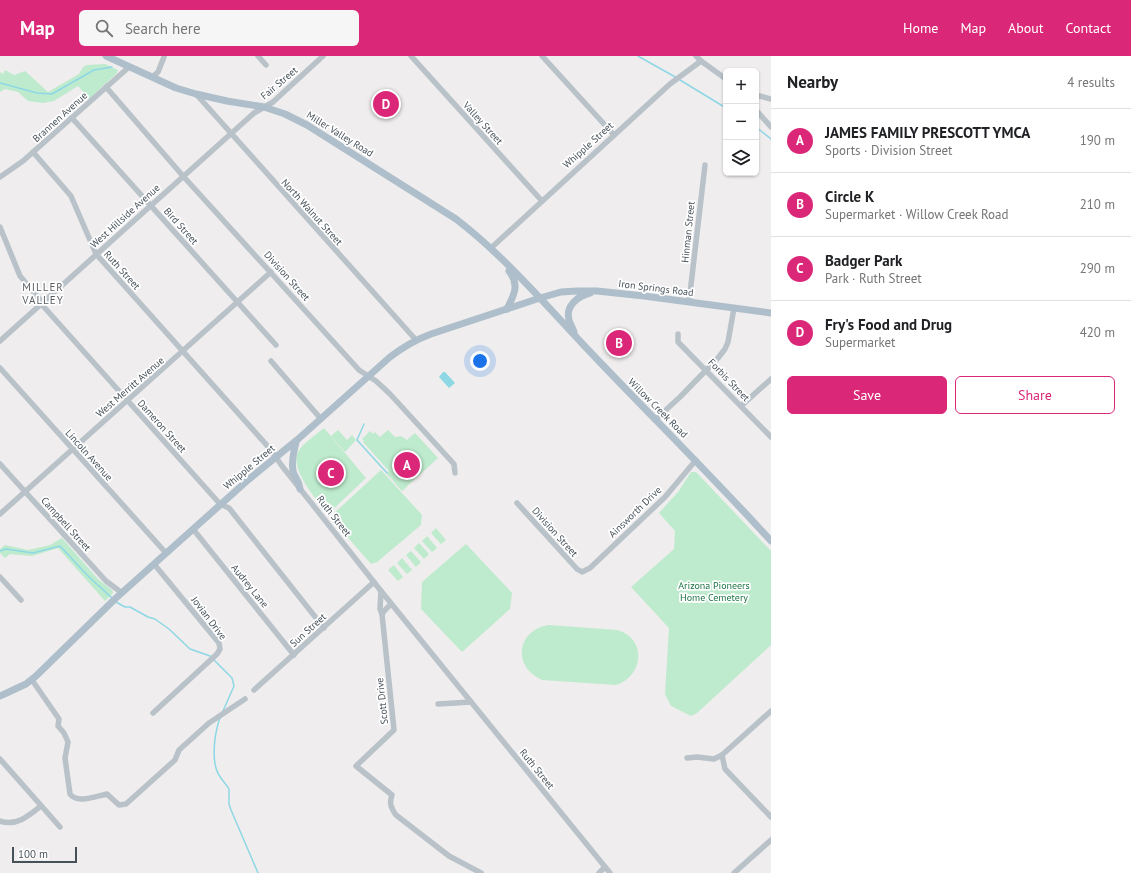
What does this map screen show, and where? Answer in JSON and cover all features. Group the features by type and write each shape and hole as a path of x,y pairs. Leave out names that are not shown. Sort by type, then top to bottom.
{"main road":[{"name":"Miller Valley Road","path":"106,56 176,88 227,101 264,107 285,114 307,125 456,219 491,248 531,290"},
{"path":"505,262 514,277 516,286 507,309"},
{"name":"Willow Creek Road","path":"531,290 696,460 771,541"},
{"name":"Iron Springs Road","path":"540,298 561,292 597,291 771,313"},
{"path":"577,338 569,320 570,308 576,299 583,295 597,291"},
{"name":"Whipple Street","path":"0,696 32,680 45,669 122,593 220,504 296,442 367,376 405,345 540,298"},
{"path":"296,442 292,469 299,482 300,489"}],"street":[{"path":"258,56 264,63 268,56"},
{"name":"Fair Street","path":"264,107 273,102 323,56"},
{"name":"Valley Street","path":"411,56 542,201"},
{"path":"542,56 614,135"},
{"path":"696,56 723,77"},
{"path":"152,77 158,72 164,57"},
{"name":"Whipple Street","path":"491,248 670,84 701,61"},
{"name":"Brannen Avenue","path":"0,177 18,165 129,67"},
{"name":"Division Street","path":"106,87 359,370 376,381 454,464 455,473"},
{"name":"North Walnut Street","path":"196,94 230,134 416,340"},
{"path":"759,96 771,99"},
{"name":"West Hillside Avenue","path":"0,341 230,134 253,114 264,107"},
{"path":"759,113 771,127"},
{"name":"Bird Street","path":"72,118 276,345"},
{"name":"Ruth Street","path":"33,152 71,196 96,254 271,450 391,604 610,873"},
{"name":"Hinman Street","path":"689,302 705,164"},
{"name":"Dameron Street","path":"0,230 20,276 42,302 44,308 220,504 231,511 324,628"},
{"name":"West Merritt Avenue","path":"0,514 271,272"},
{"path":"656,420 718,358 726,346 734,308"},
{"name":"Forbis Street","path":"678,334 678,342 771,437"},
{"path":"271,361 320,419"},
{"name":"Lincoln Avenue","path":"0,368 166,553"},
{"path":"741,406 771,379"},
{"name":"Ainsworth Drive","path":"582,572 590,568 665,497 696,460"},
{"name":"Campbell Street","path":"0,464 106,581 122,593"},
{"name":"Division Street","path":"517,503 577,569 582,572"},
{"name":"Audrey Lane","path":"193,529 294,655"},
{"name":"Jovian Drive","path":"153,713 218,654 220,649 219,643 154,564"},
{"path":"0,577 20,600"},
{"name":"Sun Street","path":"254,690 374,582"},
{"name":"Scott Drive","path":"381,591 380,609 382,614 394,730 356,766 392,795 390,799 391,808 396,815 449,856 481,873"},
{"path":"382,614 391,604"},
{"path":"32,680 59,719 58,726 64,733 68,742 65,758 70,794 73,798 78,799 107,794 119,804 126,804 175,760 179,750 209,723 245,698"},
{"path":"438,704 471,702"},
{"path":"687,758 697,757 714,759 722,755 771,711"},
{"path":"722,755 725,768 771,817"},
{"path":"0,759 60,826"},
{"path":"0,821 12,823 19,821 41,806"},
{"path":"734,873 771,840"},
{"path":"599,873 605,867"}],"green space":[{"path":"105,64 118,70 117,73 89,99 78,86 54,101 43,103 28,101 18,92 5,89 0,92 0,72 3,74 5,70 14,75 25,71 48,92 79,74 83,67 87,65"},
{"path":"324,428 366,478 328,514 305,483 297,464 297,456 300,449"},
{"path":"338,430 347,440 352,435 356,440 345,452 331,436"},
{"path":"388,430 395,437 401,436 407,440 415,433 438,458 402,491 386,473 389,471 362,439 370,431 373,434 375,432 380,437"},
{"path":"381,470 422,515 421,525 377,562 371,564 330,517"},
{"name":"Arizona Pioneers Home Cemetery","path":"691,472 696,472 771,551 771,645 697,713 691,716 671,706 665,694 669,628 631,587 674,549 675,531 659,513 678,492"},
{"path":"436,528 446,540 441,544 431,533"},
{"path":"427,536 437,548 432,552 422,541"},
{"path":"62,538 98,579 112,590 113,593 105,601 58,548 32,556 10,554 5,558 0,553 0,549 5,545 28,550 50,545"},
{"path":"419,543 429,554 424,559 414,548"},
{"path":"466,544 512,593 510,609 462,652 421,609 422,582"},
{"path":"411,551 421,562 416,567 406,555"},
{"path":"402,558 412,570 407,574 397,563"},
{"path":"394,565 403,577 398,581 388,570"},
{"path":"549,625 617,630 627,634 637,649 637,666 632,674 616,685 542,680 532,674 526,667 522,658 522,650 524,641 530,634 538,628"}],"water":[{"path":"443,372 445,372 455,383 449,388 439,377"}],"waterway":[{"path":"638,56 677,78"},
{"path":"0,83 37,93 52,94 94,70 112,67"},
{"path":"680,80 723,106"},
{"path":"759,129 771,139"},
{"path":"364,424 357,440 387,473"},
{"path":"0,551 6,549 33,553 60,546 87,575 112,598"},
{"path":"116,602 155,619 169,629 190,649 210,656 232,678 234,686 223,711"},
{"path":"220,718 215,743 214,756 216,768 220,777 229,789 229,804 231,810 258,873"}],"place":[{"name":"Fry's Food and Drug","path":"386,104"},
{"name":"Circle K","path":"619,343"},
{"name":"JAMES FAMILY PRESCOTT YMCA","path":"407,465"},
{"name":"Badger Park","path":"331,473"}],"district":[{"name":"MILLER VALLEY","path":"43,293"}]}
